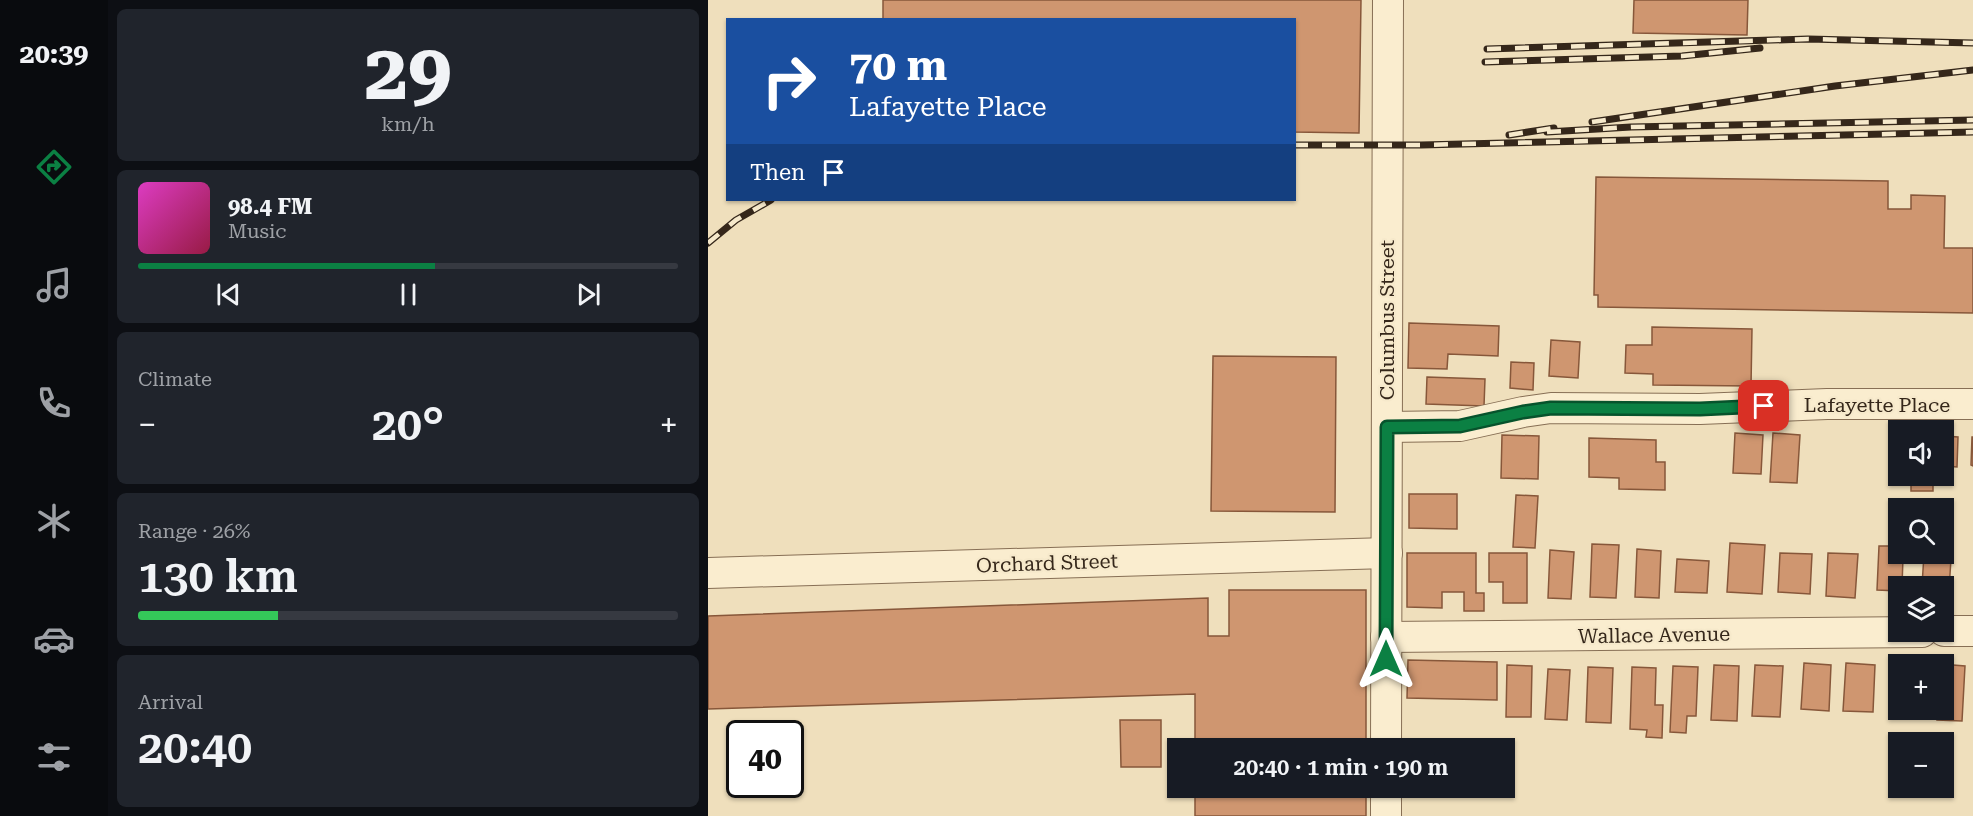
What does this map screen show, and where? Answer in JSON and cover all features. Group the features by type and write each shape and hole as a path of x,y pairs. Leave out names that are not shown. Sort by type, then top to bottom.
{"street":[{"name":"Columbus Street","path":"1386,738 1388,0"},
{"name":"Lafayette Place","path":"1387,427 1460,426 1551,408 1700,409 1827,404 1973,404"},
{"name":"Orchard Street","path":"708,573 1387,553"},
{"path":"1954,631 1973,631"},
{"name":"Wallace Avenue","path":"1386,637 1888,632"},
{"path":"1386,798 1386,816"}],"building":[{"path":"883,0 1361,0 1359,133 1296,132 1296,18 883,18"},
{"path":"1634,0 1748,0 1747,35 1633,33"},
{"path":"1596,177 1888,181 1888,209 1911,209 1911,195 1945,196 1944,248 1973,248 1973,313 1598,307 1598,295 1594,295"},
{"path":"1409,323 1499,326 1498,356 1448,354 1447,369 1408,368"},
{"path":"1652,327 1752,329 1751,386 1653,385 1653,374 1625,373 1626,345 1652,345"},
{"path":"1551,340 1580,342 1578,378 1549,376"},
{"path":"1213,356 1336,357 1335,512 1211,511"},
{"path":"1511,362 1534,363 1533,390 1510,388"},
{"path":"1427,377 1485,379 1484,406 1426,404"},
{"path":"1735,433 1763,435 1761,474 1733,473"},
{"path":"1773,433 1800,435 1797,483 1770,482"},
{"path":"1502,435 1539,436 1538,479 1501,478"},
{"path":"1954,437 1958,437 1957,467 1954,467"},
{"path":"1973,437 1973,466 1971,465"},
{"path":"1589,438 1656,440 1656,462 1665,462 1665,490 1619,489 1619,478 1589,477"},
{"path":"1911,486 1933,486 1933,491 1911,491"},
{"path":"1409,494 1457,494 1457,529 1409,528"},
{"path":"1516,495 1538,496 1535,548 1513,547"},
{"path":"1730,543 1765,545 1762,594 1727,592"},
{"path":"1592,544 1619,545 1616,598 1590,597"},
{"path":"1879,546 1888,546 1888,564 1903,564 1902,576 1888,576 1888,590 1877,590"},
{"path":"1637,549 1661,551 1659,598 1635,597"},
{"path":"1550,550 1574,552 1571,599 1548,598"},
{"path":"1407,553 1476,553 1476,593 1484,593 1484,611 1464,611 1464,592 1442,592 1442,608 1407,607"},
{"path":"1489,553 1527,553 1527,603 1503,603 1503,582 1489,582"},
{"path":"1780,553 1812,554 1810,594 1778,592"},
{"path":"1828,553 1858,554 1855,598 1826,596"},
{"path":"1677,559 1709,561 1707,593 1675,592"},
{"path":"1923,564 1951,564 1950,576 1923,576"},
{"path":"1229,590 1366,590 1366,738 1195,738 1195,694 708,709 708,616 1208,598 1208,636 1229,636"},
{"path":"1408,660 1497,662 1497,700 1407,698"},
{"path":"1804,663 1831,665 1829,711 1801,709"},
{"path":"1846,663 1875,665 1873,712 1843,711"},
{"path":"1507,665 1532,666 1531,717 1506,717"},
{"path":"1714,665 1739,666 1737,721 1711,720"},
{"path":"1755,665 1783,666 1780,717 1752,716"},
{"path":"1954,665 1965,666 1962,721 1937,720 1954,720"},
{"path":"1673,666 1698,667 1696,716 1687,716 1686,733 1670,732"},
{"path":"1588,667 1613,668 1611,723 1586,722"},
{"path":"1632,667 1656,668 1655,705 1663,705 1662,738 1646,737 1647,730 1630,729"},
{"path":"1548,669 1570,670 1567,720 1545,719"},
{"path":"1120,720 1161,720 1161,767 1121,767"},
{"path":"1195,798 1366,798 1366,816 1195,816"}],"railway":[{"path":"1487,49 1808,39 1973,43"},
{"path":"1485,62 1682,56 1760,48"},
{"path":"1592,122 1835,86 1973,70"},
{"path":"1547,132 1631,127 1973,120"},
{"path":"1509,135 1554,128"},
{"path":"1296,145 1421,145 1973,132"},
{"path":"708,243 736,220 769,201"}],"route":[{"path":"1386,659 1387,427 1460,426 1551,408 1700,409 1764,406"}]}
